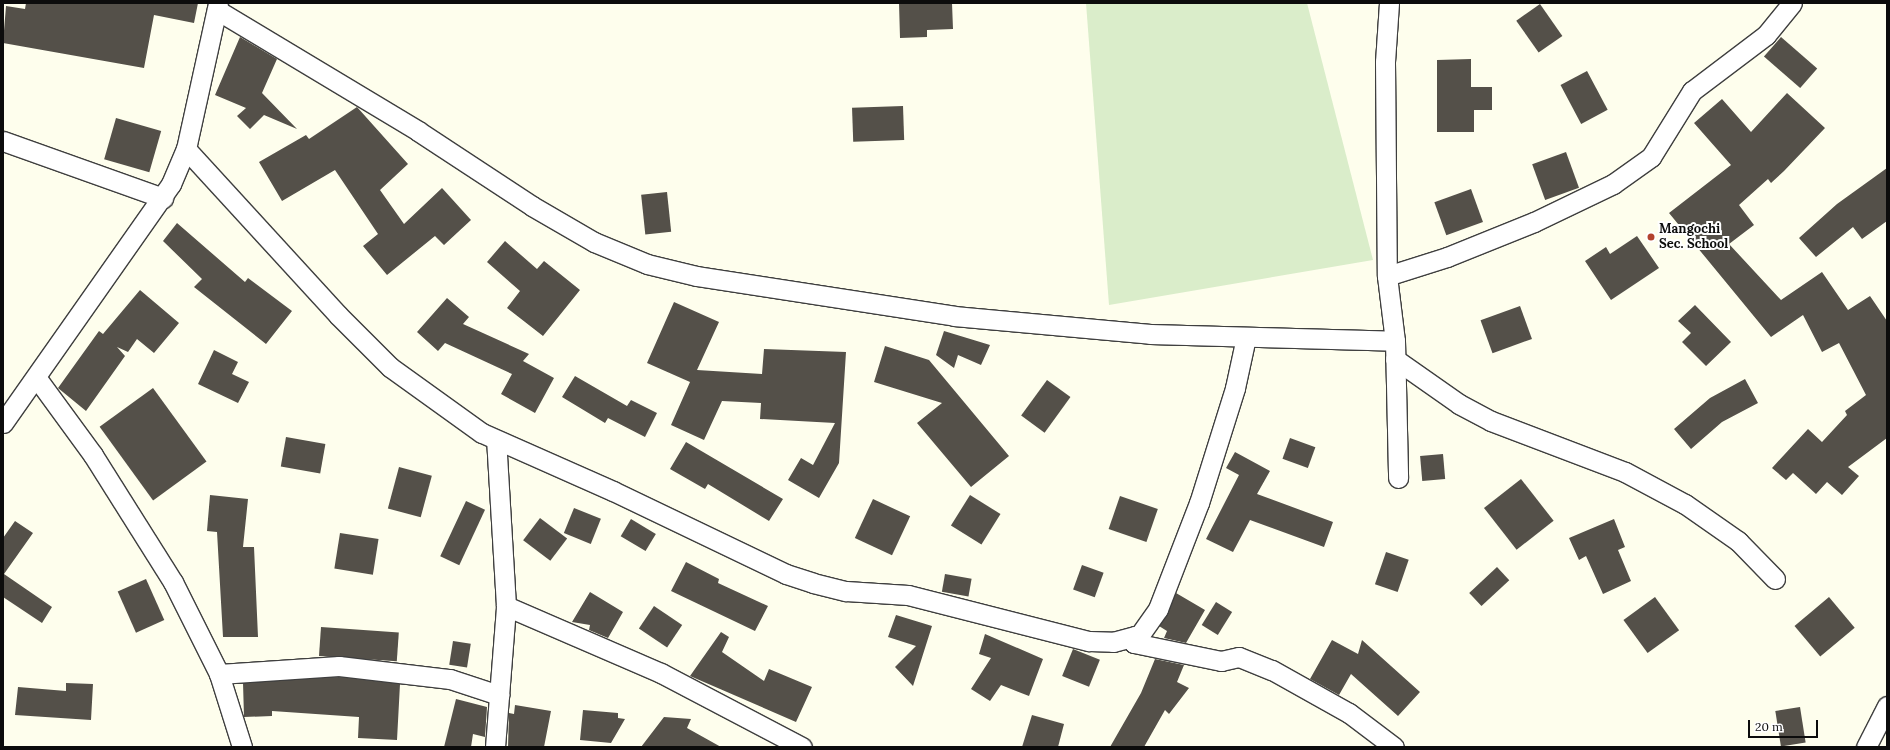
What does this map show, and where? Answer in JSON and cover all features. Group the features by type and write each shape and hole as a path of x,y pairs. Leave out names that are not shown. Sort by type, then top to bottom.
{"street":[{"path":"1389,3 1385,62 1387,276 1395,350 1398,478"},
{"path":"1387,276 1447,258 1520,228 1613,184 1651,156 1692,92 1766,35 1792,3"},
{"path":"3,423 163,198 186,149 218,6 412,127 546,214 594,242 647,264 697,276 954,316 1150,334 1246,337 1395,350 1460,404 1491,421 1624,472 1685,504 1738,542 1775,578"},
{"path":"3,141 163,198"},
{"path":"186,149 338,315 390,367 441,406 496,440 613,491 786,574 813,583 846,591 908,595 1089,641 1113,642 1135,636 1134,643"},
{"path":"1134,643 1158,609 1200,503 1235,388 1246,337"},
{"path":"36,377 93,455 173,582 219,674 242,747"},
{"path":"495,747 506,606 496,440"},
{"path":"506,606 661,673 802,747"},
{"path":"1134,643 1221,661 1239,657 1272,670 1348,713 1394,747"},
{"path":"219,674 339,666 450,679 499,695"},
{"path":"1866,747 1887,706"}],"green space":[{"path":"1086,3 1307,3 1373,260 1109,305"}],"building":[{"path":"26,3 198,3 194,23 154,15 144,68 3,43 6,6 25,9"},
{"path":"899,3 952,3 953,29 927,30 927,37 900,38"},
{"path":"1540,4 1562,36 1539,53 1516,21"},
{"path":"240,37 277,59 262,93 297,129 264,115 250,129 237,116 246,108 215,95"},
{"path":"1781,37 1817,68 1800,88 1764,57"},
{"path":"1471,59 1471,87 1492,87 1492,110 1474,110 1474,132 1437,132 1437,60"},
{"path":"1587,71 1608,110 1581,124 1561,85"},
{"path":"1787,93 1825,128 1771,183 1768,179 1739,205 1754,225 1729,244 1781,300 1822,272 1848,310 1870,296 1887,321 1887,438 1848,467 1859,476 1842,495 1827,482 1816,494 1793,473 1786,480 1772,468 1808,429 1822,442 1847,415 1845,411 1866,395 1839,343 1822,352 1803,315 1771,337 1669,213 1731,165 1694,123 1722,99 1751,132"},
{"path":"903,106 904,140 853,142 852,108"},
{"path":"357,107 408,164 380,190 404,224 442,188 471,220 444,245 435,236 387,275 363,246 378,234 335,170 282,201 259,162 306,135 309,139"},
{"path":"116,118 161,131 149,172 104,159"},
{"path":"1566,152 1579,188 1545,200 1532,164"},
{"path":"1887,168 1887,221 1862,239 1853,227 1816,257 1799,238 1837,204"},
{"path":"1471,189 1483,222 1446,235 1434,202"},
{"path":"667,192 671,232 645,234 641,195"},
{"path":"177,223 245,282 248,278 292,311 266,344 194,287 202,279 163,241"},
{"path":"1637,236 1659,268 1611,300 1585,261 1606,247 1610,254"},
{"path":"505,241 537,269 544,261 580,290 543,336 507,308 520,291 487,262"},
{"path":"140,290 179,323 154,353 137,339 128,352 117,347 125,356 86,411 58,388 99,331 103,334"},
{"path":"447,298 469,317 463,324 529,354 523,361 554,378 535,413 501,394 512,374 445,343 438,351 417,332"},
{"path":"674,302 719,322 697,370 762,374 764,349 846,352 839,463 819,498 788,480 801,458 813,465 835,423 760,419 761,403 722,401 704,440 671,425 690,382 647,363"},
{"path":"1695,305 1731,342 1706,366 1682,342 1691,333 1678,321"},
{"path":"1520,306 1532,339 1493,353 1481,320"},
{"path":"944,331 990,345 981,365 958,355 954,368 936,355"},
{"path":"885,346 929,360 1009,456 971,487 917,423 942,403 874,382"},
{"path":"214,350 238,362 232,374 249,382 238,403 198,384"},
{"path":"575,376 627,406 631,400 657,413 645,437 608,418 605,423 562,397"},
{"path":"1745,379 1758,403 1722,422 1691,449 1674,429 1710,398"},
{"path":"1047,380 1070,397 1045,433 1021,416"},
{"path":"153,388 206,462 153,500 100,427"},
{"path":"286,437 325,444 320,473 281,467"},
{"path":"1290,438 1315,447 1308,468 1282,459"},
{"path":"686,442 783,499 769,521 708,484 705,489 670,469"},
{"path":"1235,452 1270,471 1257,494 1333,522 1324,547 1250,520 1233,552 1206,539 1239,475 1226,468"},
{"path":"1443,454 1445,479 1422,481 1420,456"},
{"path":"399,467 432,476 421,517 388,509"},
{"path":"1521,479 1554,521 1517,550 1484,508"},
{"path":"210,495 248,499 243,547 254,547 258,637 223,637 217,532 207,531"},
{"path":"970,495 1001,514 981,545 951,526"},
{"path":"1120,496 1158,509 1146,542 1109,529"},
{"path":"873,499 910,516 892,555 855,538"},
{"path":"466,501 485,510 459,565 440,556"},
{"path":"574,508 601,519 591,544 564,533"},
{"path":"540,518 567,538 550,561 523,540"},
{"path":"631,519 656,534 646,551 621,536"},
{"path":"1614,519 1625,547 1618,550 1631,581 1603,594 1586,556 1579,560 1569,538"},
{"path":"15,521 33,533 4,574 52,607 42,623 3,597 3,538"},
{"path":"340,533 379,539 373,575 334,569"},
{"path":"1386,552 1409,560 1398,592 1375,584"},
{"path":"686,562 719,579 718,583 768,606 755,631 671,591"},
{"path":"1082,565 1104,573 1095,597 1073,589"},
{"path":"1497,567 1509,580 1481,606 1469,593"},
{"path":"945,574 972,579 968,596 942,592"},
{"path":"146,579 164,620 136,633 118,592"},
{"path":"590,592 623,612 608,638 589,630 590,625 572,622"},
{"path":"1176,593 1205,610 1186,643 1164,638 1167,631 1159,626"},
{"path":"1655,597 1679,630 1648,653 1623,620"},
{"path":"1829,597 1855,628 1820,657 1795,626"},
{"path":"1216,602 1232,612 1218,635 1202,625"},
{"path":"654,606 682,625 667,647 639,628"},
{"path":"896,615 932,626 913,686 895,667 916,646 888,637"},
{"path":"321,627 399,632 397,661 319,656"},
{"path":"721,632 729,637 722,652 764,681 769,669 812,687 796,722 690,676"},
{"path":"985,634 1043,659 1029,696 1001,685 990,701 971,689 991,658 979,654"},
{"path":"1332,640 1358,654 1362,640 1420,692 1398,716 1351,674 1339,695 1310,679"},
{"path":"453,641 471,644 467,668 449,665"},
{"path":"1073,649 1100,660 1089,687 1062,676"},
{"path":"1155,659 1184,665 1177,682 1189,688 1169,714 1165,710 1144,747 1110,747 1141,693"},
{"path":"339,677 400,684 397,740 358,738 359,717 272,711 272,716 244,717 243,683"},
{"path":"66,683 93,684 91,720 15,715 18,687 66,691"},
{"path":"456,699 487,707 485,737 473,734 471,747 444,747"},
{"path":"515,705 551,711 544,747 508,747 509,713 514,714"},
{"path":"1800,707 1806,743 1781,746 1775,711"},
{"path":"583,710 618,713 618,718 625,719 611,743 580,740"},
{"path":"1032,715 1064,724 1058,747 1022,747"},
{"path":"664,717 691,719 687,728 721,747 641,747"}],"place":[{"name":"Mangochi Sec. School","path":"1651,237"}]}
